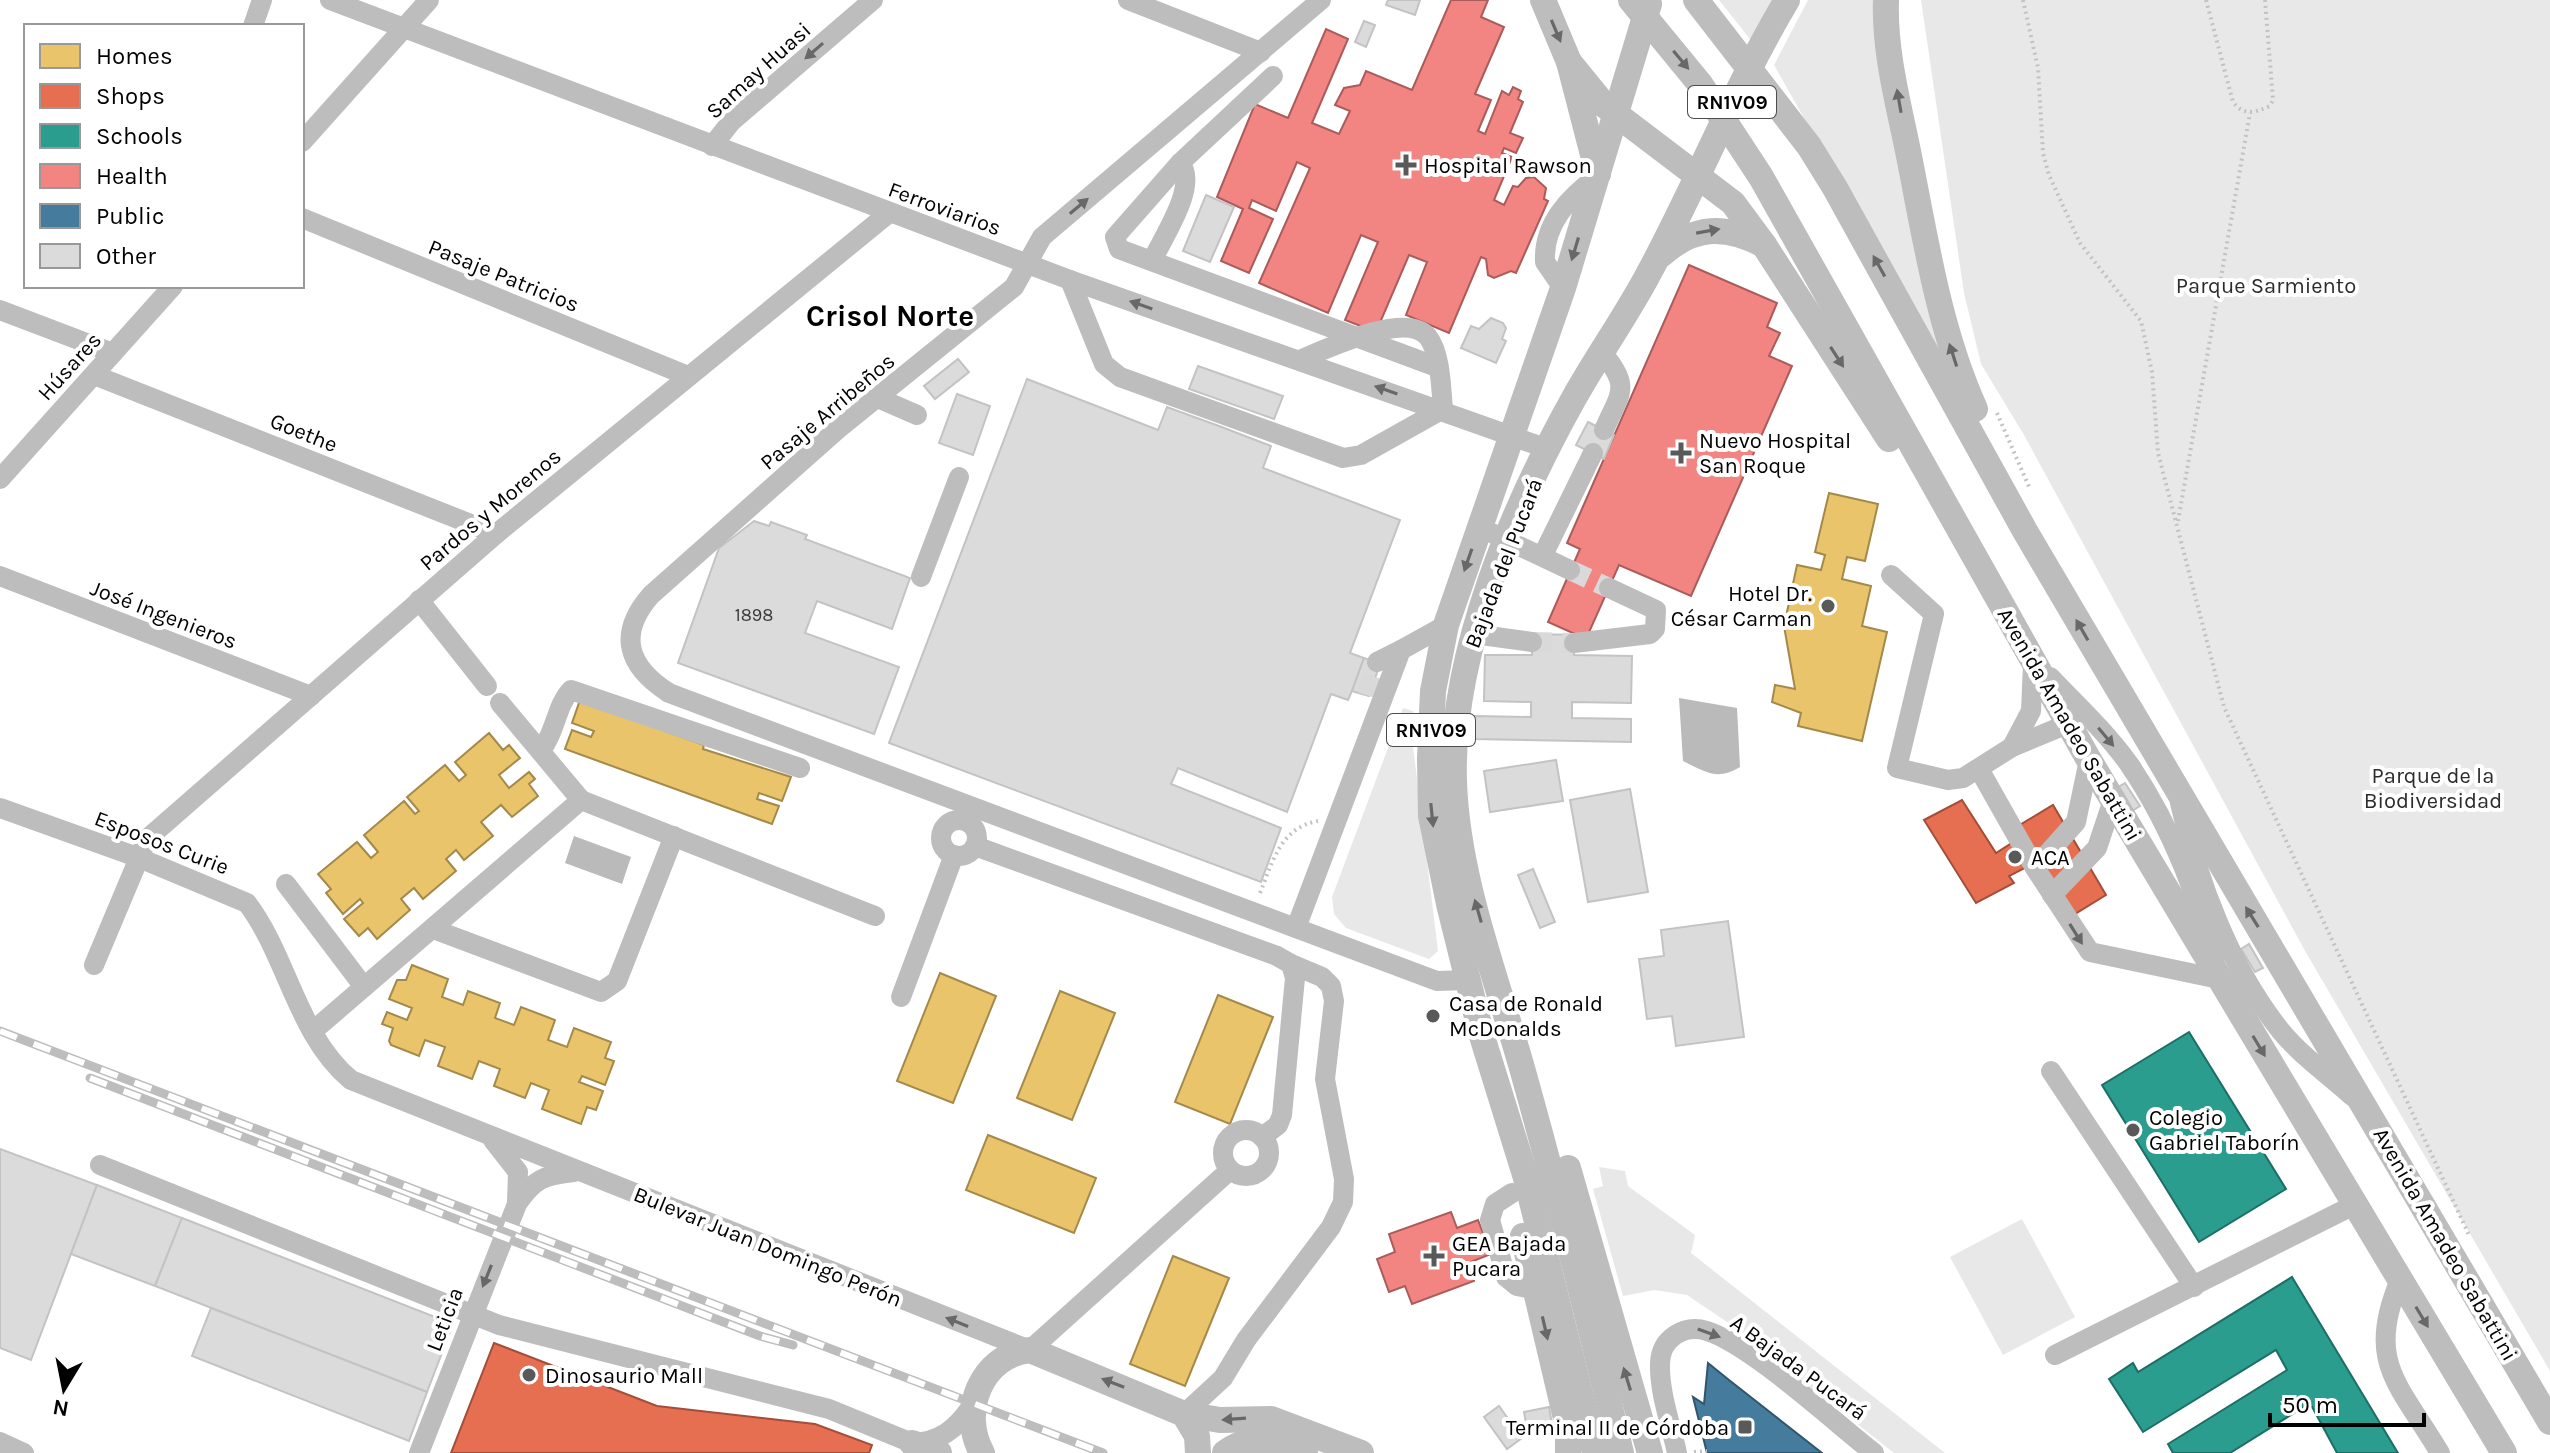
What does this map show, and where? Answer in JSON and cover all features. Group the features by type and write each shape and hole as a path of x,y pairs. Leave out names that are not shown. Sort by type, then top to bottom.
{"main road":[{"path":"1543,0 1569,62 1598,175"},
{"name":"Avenida Amadeo Sabattini","path":"1631,0 1700,84 1761,177 2089,760 2504,1453"},
{"name":"Bajada del Pucará","path":"1605,1442 1481,1033 1436,846 1429,787 1433,691 1446,625 1563,288 1650,0"},
{"name":"Avenida Amadeo Sabattini","path":"1696,0 1809,146 2177,794 2550,1422"},
{"name":"Bajada del Pucará","path":"1605,1442 1550,1168 1461,846 1454,780 1460,687 1474,634 1508,539 1548,449 1656,259 1784,0"},
{"path":"1886,0 1887,34 1900,107 1951,351 2012,491 2025,531"},
{"path":"1569,62 1596,98 1733,203 1764,245 1901,458 1964,542"},
{"path":"1656,259 1688,235 1723,228 1764,245"},
{"path":"1499,986 1546,1092 1650,1453"},
{"path":"1481,1033 1512,1193 1568,1427 1568,1453"},
{"path":"982,1453 971,1407 984,1379 998,1362 1040,1342"},
{"name":"Bulevar Juan Domingo Perón","path":"1040,1342 1184,1414 1220,1420 1271,1419 1361,1453"},
{"path":"1184,1414 1197,1436 1198,1453"},
{"path":"1225,1453 1241,1443 1259,1440 1305,1453"},
{"path":"912,1443 939,1453"}],"street":[{"path":"254,24 262,0"},
{"name":"Ferroviarios","path":"330,0 1070,280 1443,409 1548,449"},
{"path":"304,140 429,0"},
{"name":"Samay Huasi","path":"712,146 731,122 873,0"},
{"path":"1128,0 1261,52"},
{"name":"Pasaje Arribeños","path":"1252,911 669,693 652,682 637,664 630,645 630,630 636,612 651,595 878,398 1014,287 1042,237 1321,0"},
{"path":"1273,76 1180,163 1115,237 1119,249 1437,367"},
{"path":"1152,261 1188,186 1187,171 1180,163"},
{"name":"Pardos y Morenos","path":"94,965 147,839 496,534 889,213"},
{"name":"Pasaje Patricios","path":"304,219 688,376"},
{"path":"1070,280 1104,364 1120,377 1343,458 1361,455 1443,409 1433,346 1427,335 1419,330 1396,327 1358,337 1300,360"},
{"name":"Húsares","path":"0,479 169,288"},
{"path":"0,310 113,353"},
{"path":"1602,352 1621,376 1622,386 1604,430"},
{"name":"Goethe","path":"94,375 496,534"},
{"path":"878,398 917,415"},
{"path":"1543,555 1593,453"},
{"path":"921,577 959,477"},
{"path":"1479,527 1570,570"},
{"path":"1891,575 1934,614 1897,768 1948,780 1963,778 2012,747 2070,723"},
{"name":"José Ingenieros","path":"0,576 311,696"},
{"path":"1574,643 1650,634 1655,629 1656,610 1609,588"},
{"path":"419,600 487,686"},
{"path":"1377,662 1446,625"},
{"path":"1474,634 1532,642"},
{"path":"1296,928 1401,650"},
{"path":"2012,747 2031,711 2033,660"},
{"path":"1979,769 2035,868 2090,952 2219,979 2208,930 2150,801 2129,764 2033,660"},
{"path":"542,749 551,737 564,696 571,690 800,768"},
{"path":"1366,695 1379,715"},
{"path":"500,703 542,749 581,800 875,916"},
{"path":"2035,868 2076,822 2089,760"},
{"path":"2177,794 2190,849 2240,968 2281,1032 2367,1110"},
{"path":"313,1031 581,800"},
{"path":"2052,895 2097,848 2113,800"},
{"name":"Esposos Curie","path":"0,808 137,857 247,903 330,1060 351,1080"},
{"path":"961,820 972,824 977,835 975,846 966,855 954,855 941,843 942,832 949,822 961,820"},
{"path":"433,929 601,992 617,981 674,836"},
{"path":"975,846 1277,956 1322,977 1331,986 1334,1001 1325,1087 1344,1179 1343,1202 1331,1227 1246,1340 1223,1378 1184,1414"},
{"path":"901,997 954,855"},
{"path":"286,884 364,987"},
{"path":"1252,911 1437,981 1468,980"},
{"path":"1262,1137 1278,1125 1282,1115 1295,978 1291,964"},
{"path":"2051,1071 2194,1287"},
{"name":"Bulevar Juan Domingo Perón","path":"351,1080 578,1171 1040,1342"},
{"path":"1242,1131 1262,1137 1269,1151 1265,1166 1252,1175 1230,1170 1223,1157 1230,1137 1242,1131"},
{"name":"Leticia","path":"490,1137 518,1172 517,1204"},
{"path":"100,1165 471,1315 829,1409 912,1443 926,1442 945,1434 971,1407"},
{"path":"1040,1342 1230,1170"},
{"name":"Leticia","path":"419,1453 517,1204 535,1180 544,1175 578,1171"},
{"path":"2055,1355 2354,1205"},
{"path":"2400,1280 2385,1322 2385,1360 2440,1453"},
{"name":"A Bajada Pucará","path":"1677,1453 1660,1361 1674,1335 1682,1329 1696,1328 1710,1332 1748,1353 1874,1453"},
{"path":"0,1442 24,1453"}],"path":[{"path":"2023,0 2038,68 2043,153 2049,175 2080,243 2129,301 2141,321 2152,372 2158,453 2224,707 2473,1243"},
{"path":"2206,0 2233,102 2240,111 2250,113 2270,106 2273,100 2265,0"},
{"path":"2178,524 2250,113"},
{"path":"1996,412 2032,492"},
{"path":"1252,911 1283,840 1300,824 1340,816"},
{"path":"1692,1453 1707,1451"}],"green space":[{"path":"1719,0 1773,0 1754,44"},
{"path":"1808,0 1879,0 1951,379 1774,65"},
{"name":"Parque Sarmiento","path":"1921,0 2550,0 2550,1371 2304,949 2024,435 1981,364 1964,293"},
{"path":"1403,708 1413,711 1412,738 1438,951 1429,959 1346,928 1334,914 1332,897"},
{"path":"1599,1167 1625,1171 1628,1186 1695,1235 1691,1253 1945,1453 1894,1453 1733,1326 1687,1295 1654,1290 1623,1296 1593,1189 1603,1186"},
{"path":"2022,1219 2075,1317 2003,1355 1950,1257"}],"shaded area":[{"path":"1679,698 1737,708 1740,767 1718,774 1683,761"},
{"path":"574,836 631,857 622,884 565,863"}],"building: Homes":[{"name":"Hotel Dr. César Carman","path":"1829,493 1878,504 1865,561 1847,557 1842,579 1871,586 1862,626 1887,632 1862,741 1798,726 1801,713 1772,702 1775,685 1795,689 1784,626 1797,565 1821,570 1825,555 1815,552"},
{"path":"580,700 704,745 703,749 791,777 782,801 759,793 757,799 779,806 772,824 565,749 572,730 591,737 594,731 572,723"},
{"path":"489,733 503,750 509,745 520,758 499,775 509,788 529,772 535,779 529,784 538,796 512,817 501,805 481,822 493,836 464,860 456,850 446,859 456,871 423,899 414,888 401,899 410,910 377,939 368,928 359,936 344,919 363,903 360,899 343,914 326,893 331,889 318,874 357,842 371,858 378,852 364,835 404,801 415,814 419,811 407,797 445,765 459,781 466,775 455,762"},
{"path":"412,965 448,979 442,997 463,1005 468,991 500,1003 495,1018 514,1025 521,1007 555,1020 548,1040 567,1047 574,1028 611,1042 605,1058 614,1061 605,1085 582,1076 579,1082 603,1091 596,1110 587,1107 581,1124 542,1109 549,1090 531,1083 525,1098 494,1086 500,1069 479,1061 472,1079 438,1066 445,1047 425,1040 419,1056 391,1045 389,1041 393,1028 382,1024 387,1012 407,1020 412,1008 389,999 397,980 406,980"},
{"path":"940,973 996,996 953,1103 897,1081"},
{"path":"1060,991 1115,1013 1072,1120 1017,1098"},
{"path":"1218,995 1273,1017 1230,1124 1175,1102"},
{"path":"988,1135 1096,1178 1074,1233 966,1190"},
{"path":"1173,1256 1229,1278 1185,1386 1130,1364"}],"building: Shops":[{"name":"ACA","path":"1962,800 1996,853 2024,835 2018,826 2053,805 2106,895 2070,917 2038,861 2009,876 2014,883 1976,903 1924,820"},
{"name":"Dinosaurio Mall","path":"494,1343 657,1406 815,1424 872,1445 869,1453 451,1453"}],"building: Schools":[{"path":"2189,1032 2286,1189 2199,1242 2102,1085"},
{"path":"2292,1277 2398,1453 2337,1453 2310,1403 2230,1453 2173,1453 2168,1444 2287,1370 2276,1350 2143,1432 2109,1379 2133,1363 2138,1372"}],"building: Health":[{"name":"Hospital Rawson","path":"1451,0 1488,0 1481,17 1504,27 1475,94 1491,100 1478,131 1485,134 1502,91 1509,95 1513,87 1521,91 1518,99 1523,102 1510,133 1523,138 1516,153 1504,148 1502,153 1512,157 1494,200 1504,205 1513,186 1518,187 1526,178 1534,177 1546,188 1544,199 1548,201 1516,273 1511,271 1494,278 1488,275 1486,259 1481,257 1449,333 1406,315 1427,262 1409,255 1376,332 1345,320 1378,242 1361,235 1328,313 1259,283 1310,168 1297,162 1276,211 1252,200 1249,208 1273,219 1249,273 1221,261 1243,209 1217,197 1255,104 1288,118 1326,29 1348,39 1312,123 1339,134 1350,111 1335,105 1344,88 1360,85 1366,71 1412,90"},
{"name":"Nuevo Hospital San Roque","path":"1689,265 1777,303 1767,327 1780,333 1769,356 1792,366 1691,596 1619,565 1586,639 1548,622 1580,549 1567,543"},
{"name":"GEA Bajada Pucara","path":"1451,1212 1457,1228 1478,1220 1491,1254 1468,1263 1474,1281 1412,1304 1405,1286 1389,1292 1377,1259 1395,1252 1389,1234"}],"building: Public":[{"name":"Terminal II de Córdoba","path":"1708,1363 1822,1453 1707,1453 1693,1397 1704,1404"}],"building: Other":[{"path":"1388,0 1420,0 1415,15 1386,5"},
{"path":"1364,21 1375,25 1366,47 1355,42"},
{"path":"1206,195 1234,207 1210,262 1183,251"},
{"path":"1491,318 1503,323 1506,328 1502,339 1506,341 1496,363 1461,348 1471,326 1479,329"},
{"path":"958,359 969,372 935,399 924,386"},
{"path":"1198,366 1283,396 1274,419 1189,389"},
{"path":"1027,379 1158,430 1167,407 1219,426 1271,446 1263,468 1400,520 1350,653 1364,658 1352,691 1348,700 1331,694 1287,812 1178,768 1171,784 1281,828 1261,882 889,743"},
{"path":"957,394 990,406 973,455 939,443"},
{"path":"1588,422 1614,435 1604,459 1576,445"},
{"path":"754,521 769,526 771,522 807,535 805,539 910,578 892,629 817,601 805,633 899,667 874,734 678,663 719,548"},
{"path":"1532,634 1574,635 1574,655 1632,656 1631,703 1572,702 1572,718 1631,719 1631,742 1475,739 1475,716 1531,717 1531,702 1484,701 1485,655 1532,655"},
{"path":"1364,658 1380,664 1369,696 1352,691"},
{"path":"1556,760 1563,801 1490,812 1484,771"},
{"path":"2125,783 2140,806 2132,811 2118,787"},
{"path":"1630,789 1648,892 1588,902 1570,800"},
{"path":"1533,869 1555,922 1540,928 1518,875"},
{"path":"1728,921 1744,1037 1676,1046 1672,1016 1647,1019 1639,959 1664,956 1661,930"},
{"path":"2249,944 2263,968 2255,972 2241,949"},
{"path":"0,1149 97,1185 31,1360 0,1348"},
{"path":"97,1185 182,1218 155,1286 71,1254"},
{"path":"182,1218 453,1324 427,1392 155,1286"},
{"path":"211,1308 427,1392 409,1441 192,1356"},
{"path":"1499,1406 1522,1438 1507,1449 1484,1417"},
{"path":"1549,1407 1552,1424 1527,1429 1524,1412"}],"tunnel":[{"path":"1570,570 1609,588"},
{"path":"1532,642 1574,643"},
{"path":"1366,695 1377,662"}],"railway":[{"path":"0,1031 1103,1453"},
{"path":"90,1078 760,1336 793,1345"}],"place":[{"name":"Hospital Rawson","path":"1406,165"},
{"name":"Nuevo Hospital San Roque","path":"1681,453"},
{"name":"Hotel Dr. César Carman","path":"1828,606"},
{"name":"ACA","path":"2015,857"},
{"name":"Casa de Ronald McDonalds","path":"1433,1016"},
{"name":"Colegio Gabriel Taborín","path":"2133,1130"},
{"name":"GEA Bajada Pucara","path":"1434,1256"},
{"name":"Dinosaurio Mall","path":"529,1375"},
{"name":"Terminal II de Córdoba","path":"1745,1427"}],"district":[{"name":"Crisol Norte","path":"890,316"}],"park label":[{"name":"Parque de la Biodiversidad","path":"2433,788"}]}
